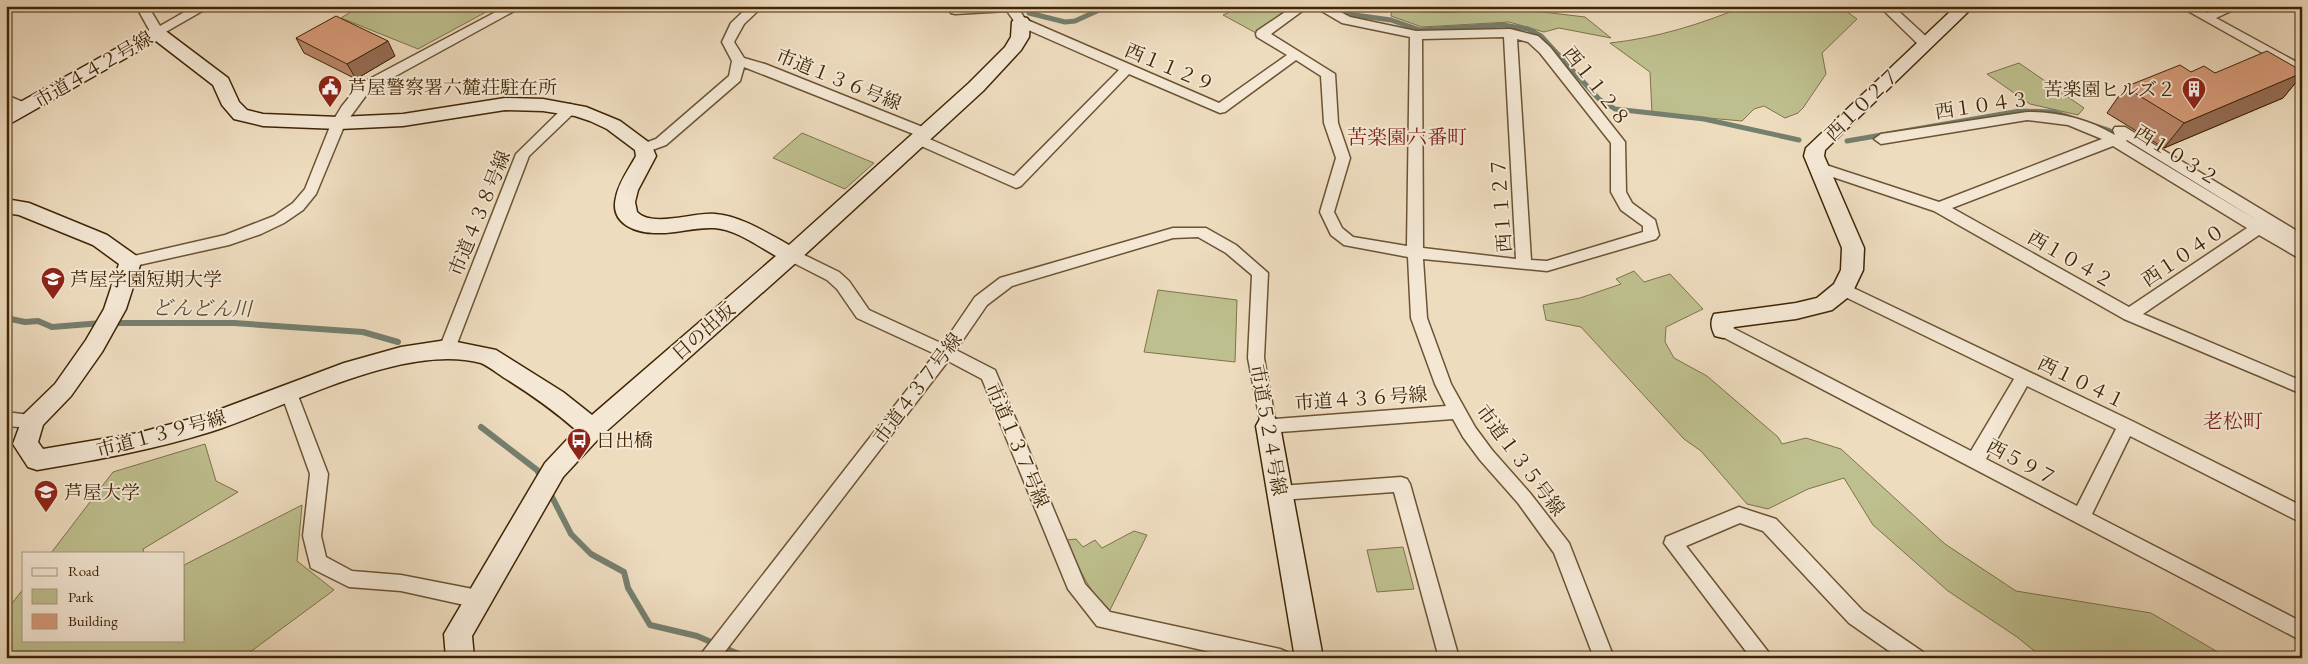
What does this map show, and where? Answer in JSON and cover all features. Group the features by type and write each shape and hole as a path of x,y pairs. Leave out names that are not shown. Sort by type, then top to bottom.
{"street":[{"path":"142,6 158,33 221,82 231,105 241,115 263,120 339,123 403,120 505,104 541,104 571,108 616,125 644,148 661,142 735,78 739,61 728,42 733,29 743,16 757,6"},
{"name":"市道４４２号線","path":"6,118 205,6"},
{"path":"6,206 22,208 100,240 130,262 241,237 287,216 310,193 339,123 349,106 365,87 517,6"},
{"path":"953,6 955,10 1011,7 1021,22"},
{"path":"1303,6 1262,34 1328,74 1331,123 1343,158 1327,212 1336,231 1349,241 1415,253"},
{"name":"西１１２８","path":"1319,6 1346,20 1416,35 1510,33 1533,39 1545,50 1618,142 1621,152 1617,189 1621,200 1650,224 1651,235 1547,266 1524,265"},
{"path":"1885,6 1925,43"},
{"name":"西１０２７","path":"1843,289 1852,270 1853,248 1814,156 1816,148 1966,6"},
{"path":"2185,6 2302,71"},
{"path":"2206,18 2236,6"},
{"name":"西１１２９","path":"1021,22 1220,109 1296,55"},
{"name":"日の出坂","path":"460,658 458,634 554,470 592,430 976,87 1012,50 1020,36 1021,22"},
{"name":"西１１２７","path":"1415,253 1524,265 1510,33"},
{"name":"市道１３５号線","path":"1416,35 1415,253 1419,318 1443,384 1469,432 1486,455 1524,498 1562,549 1604,658"},
{"name":"市道１３６号線","path":"739,61 760,67 921,136 1016,183 1128,69"},
{"path":"6,99 25,108"},
{"name":"市道４３８号線","path":"447,349 522,154 571,108"},
{"path":"2091,115 2121,137"},
{"name":"西１０４３","path":"1881,139 2027,116 2049,116 2121,137"},
{"name":"西１０３２","path":"1939,207 2121,137 2264,224 2302,255"},
{"name":"市道１３７号線","path":"644,148 646,156 624,202 632,219 642,226 652,227 700,221 723,223 791,254 833,276 843,285 863,314 946,352 989,375 1078,589 1104,620 1280,658"},
{"name":"西１０４２","path":"1820,168 1939,207 2130,315 2302,388"},
{"path":"2264,224 2302,241"},
{"name":"西１０４０","path":"2130,315 2264,224"},
{"name":"市道４３７号線","path":"708,658 946,352 981,301 1006,282 1173,234 1201,232"},
{"name":"市道５２４号線","path":"1201,232 1231,249 1260,273 1256,358 1309,658"},
{"name":"市道１３９号線","path":"130,262 115,309 106,324 63,390 32,421 25,444 37,460 138,443 209,423 344,372 401,356 447,349 488,356 556,398 592,430"},
{"path":"1723,330 1722,320 1796,311 1824,304 1843,289"},
{"name":"西１０４１","path":"1843,289 2126,426 2302,515"},
{"name":"西５９７","path":"1723,330 2302,632"},
{"path":"1974,461 2024,377"},
{"path":"288,392 319,474 312,536 318,562 349,579 401,583 478,599"},
{"name":"市道４３６号線","path":"1268,426 1458,412"},
{"path":"6,419 32,421"},
{"path":"2081,517 2126,426"},
{"path":"1280,493 1401,484 1449,658"},
{"path":"1763,658 1673,543 1739,515 1769,525 1856,617 1916,658"}],"green space":[{"path":"360,6 497,6 418,49 341,18"},
{"path":"1243,6 1291,6 1256,33 1223,15"},
{"path":"1501,6 1523,6 1543,12 1585,17 1611,38 1559,28 1544,32 1509,22 1422,27 1391,16 1392,9 1446,12 1472,11"},
{"path":"1745,6 1761,6 1772,10 1799,9 1799,6 1839,6 1857,19 1822,53 1826,74 1798,113 1785,118 1764,106 1754,109 1742,121 1652,113 1650,72 1610,43 1645,38 1679,29"},
{"path":"2019,63 2084,108 2078,115 2030,104 1987,74"},
{"path":"802,133 874,163 845,189 773,158"},
{"path":"1634,271 1644,282 1670,274 1703,309 1666,327 1665,342 1674,358 1707,376 1778,437 1782,444 1806,438 1841,449 1945,544 2016,591 2151,613 2228,658 2043,658 2017,637 1948,591 1873,525 1844,478 1808,489 1768,509 1747,504 1701,451 1684,439 1581,327 1546,320 1543,305 1580,298 1621,284 1616,279"},
{"path":"1158,290 1237,300 1235,362 1144,352"},
{"path":"205,444 216,481 238,492 143,549 144,552 52,552 113,472"},
{"path":"302,505 297,561 334,590 242,658 6,658 6,611 22,591 22,642 185,642 185,564"},
{"path":"1134,531 1147,535 1110,610 1089,587 1067,540 1076,539 1083,547 1095,540 1102,548"},
{"path":"1403,547 1414,589 1377,592 1367,550"}],"building":[{"path":"336,16 388,41 347,64 296,38"},
{"path":"2267,51 2302,71 2302,73 2184,123 2125,87 2180,65 2191,72 2204,66 2215,73"}],"waterway":[{"path":"1029,13 1065,22 1075,21 1108,6"},
{"path":"1332,6 1347,14 1391,20 1420,30 1503,25 1528,29 1541,36 1599,99 1615,109 1704,119 1799,140"},
{"path":"1847,141 2020,111 2054,112 2108,130 2211,193"},
{"path":"2292,242 2302,248"},
{"name":"どんどん川","path":"6,318 25,322 38,321 52,327 102,323"},
{"name":"どんどん川","path":"111,323 234,323 363,332 398,342"},
{"name":"どんどん川","path":"481,427 537,470 542,479"},
{"name":"どんどん川","path":"549,491 571,534 591,554 624,572 628,588 650,625 697,636 748,658"}],"place":[{"name":"芦屋警察署六麓荘駐在所","path":"330,108"},
{"name":"苦楽園ヒルズ２","path":"2194,110"},
{"name":"芦屋学園短期大学","path":"53,300"},
{"name":"日出橋","path":"579,461"},
{"name":"芦屋大学","path":"46,513"}],"district":[{"name":"苦楽園六番町","path":"1407,137"},
{"name":"老松町","path":"2233,421"}]}
